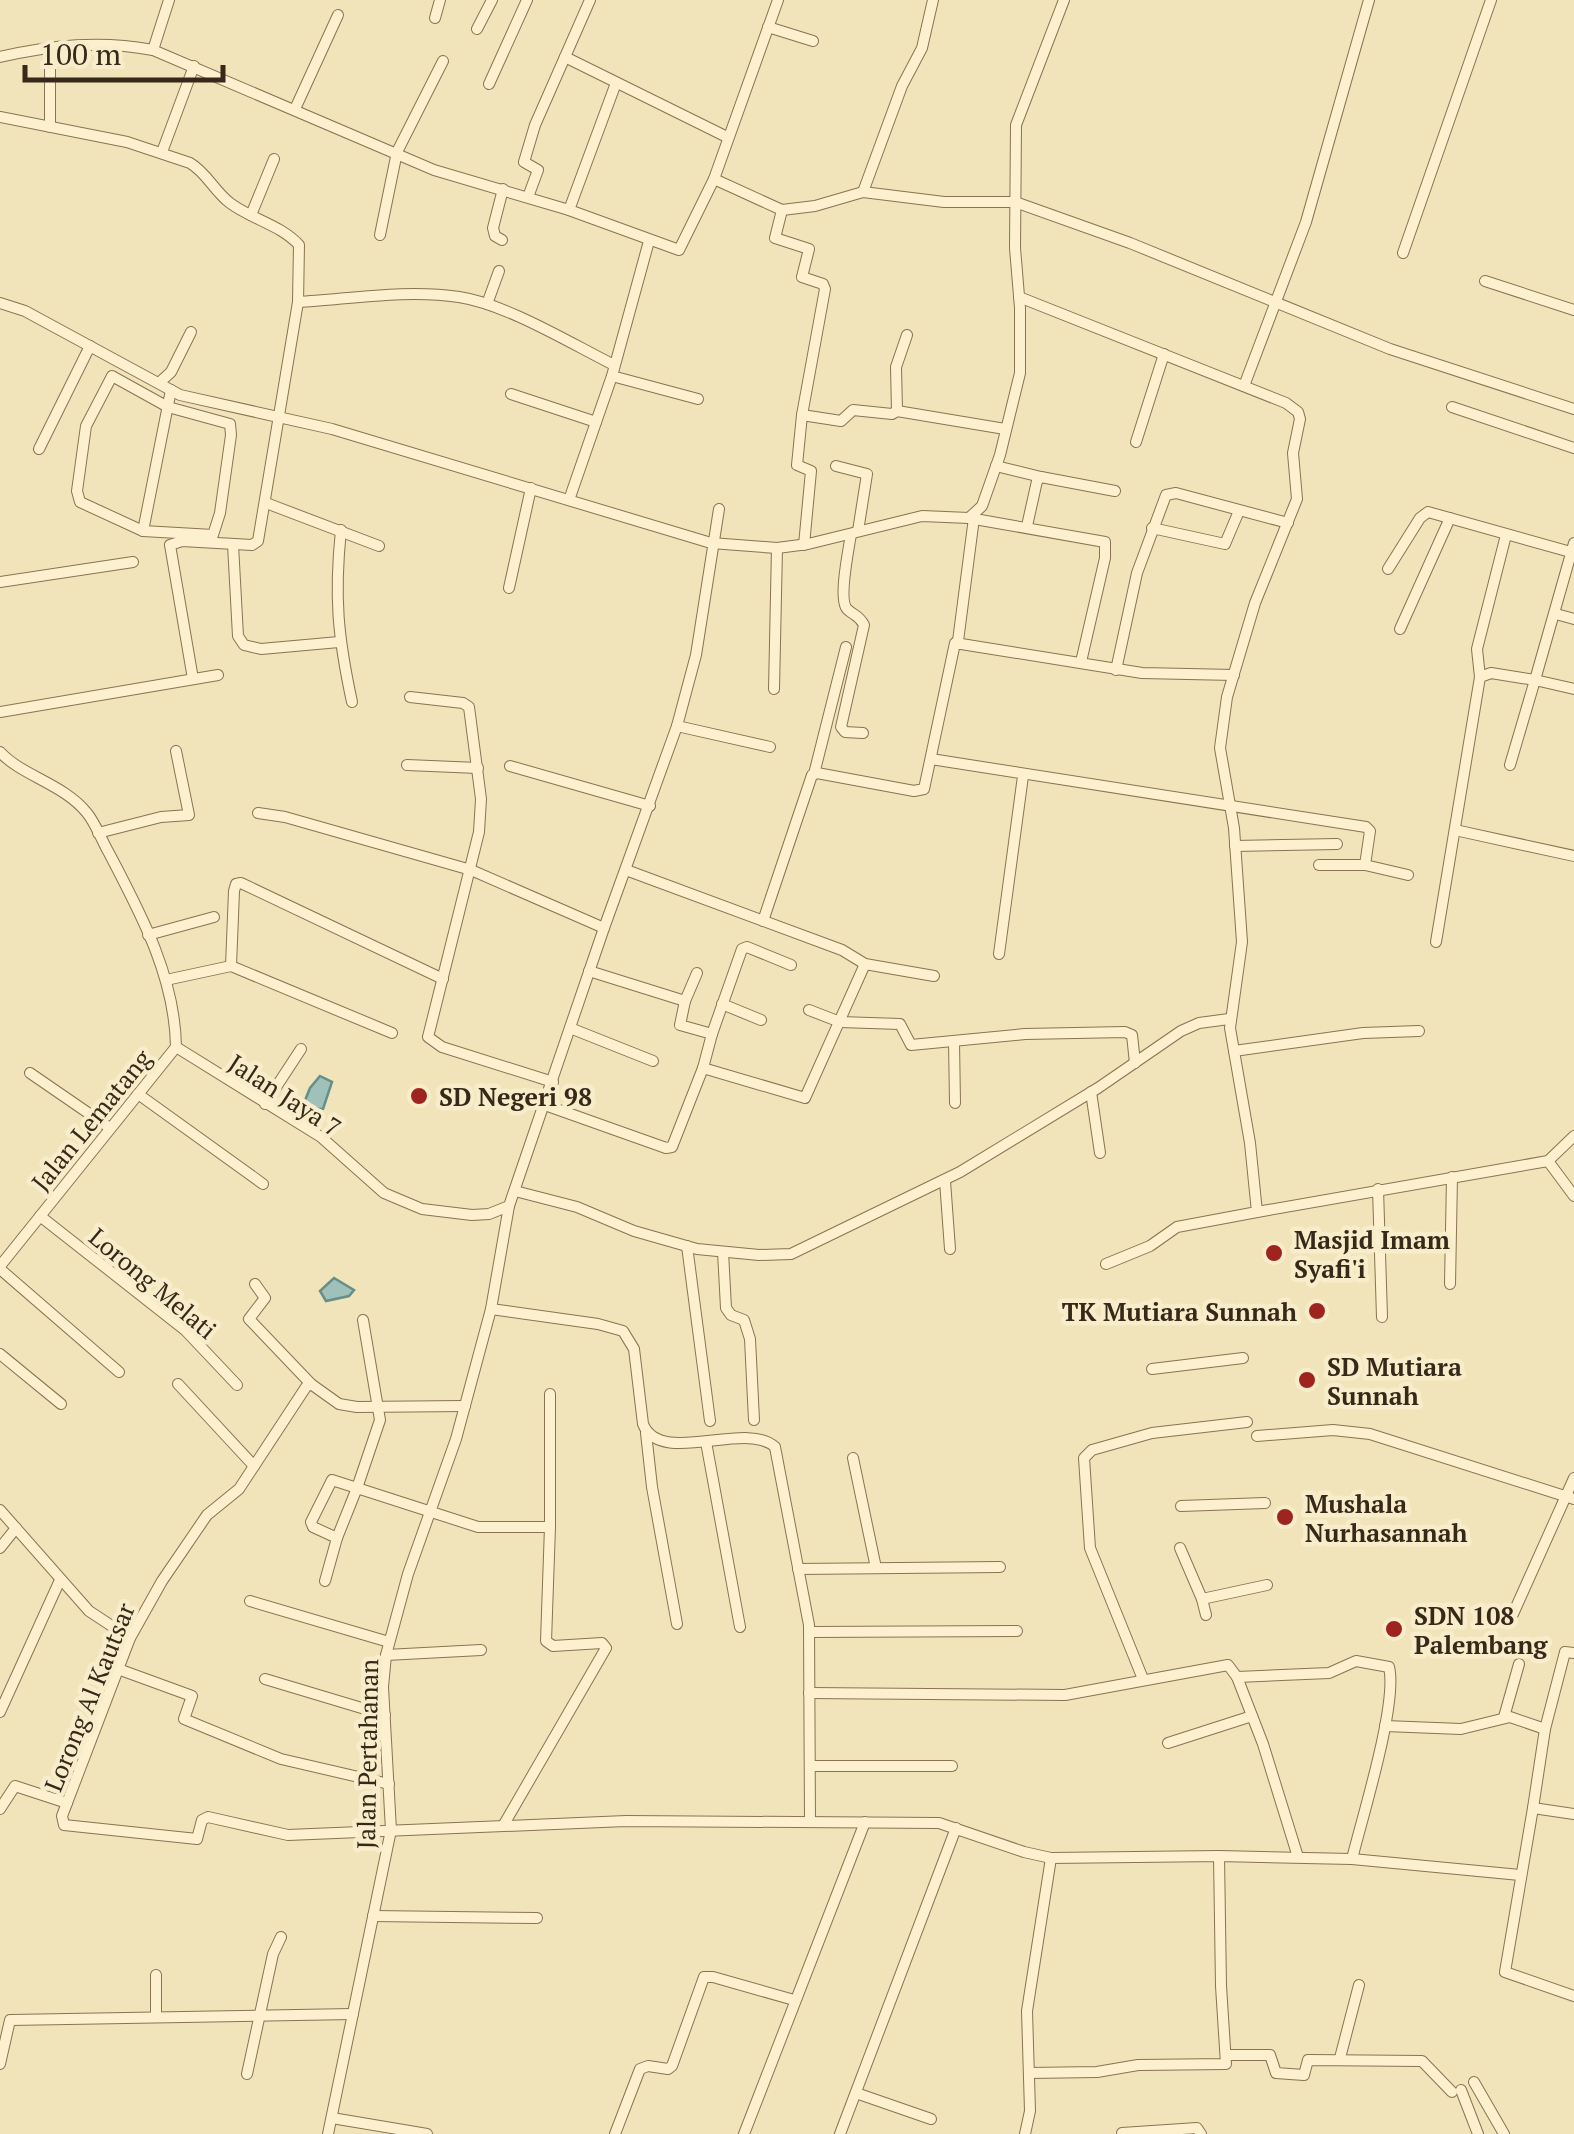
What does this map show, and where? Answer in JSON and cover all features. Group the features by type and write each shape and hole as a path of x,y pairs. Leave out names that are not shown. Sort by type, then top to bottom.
{"street":[{"path":"153,50 169,0"},
{"path":"435,18 440,0"},
{"path":"478,29 492,0"},
{"path":"490,84 527,0"},
{"path":"528,197 538,170 526,164 524,157 590,0"},
{"path":"0,58 114,42 153,50 434,170 681,249 714,179 778,0"},
{"path":"863,192 902,86 922,48 933,0"},
{"path":"958,642 972,518 982,506 996,466 1020,373 1015,202 1018,115 1064,0"},
{"path":"1244,386 1306,222 1369,0"},
{"path":"1403,253 1491,0"},
{"path":"296,109 338,15"},
{"path":"768,27 813,41"},
{"path":"50,48 50,127"},
{"path":"566,56 727,138"},
{"path":"380,234 397,152 444,62"},
{"path":"162,152 194,66"},
{"path":"568,210 616,83"},
{"path":"0,117 162,152 198,168 229,202 298,245 298,302 281,418 256,545 182,541 170,545 193,679"},
{"path":"251,215 274,160"},
{"path":"714,179 782,210 815,206 863,192 944,202 1015,202 1130,242 1408,356 1574,409"},
{"path":"502,240 492,228 503,189"},
{"path":"782,210 775,238 809,249 802,276 826,289 802,415 797,465 810,471 804,545"},
{"path":"569,500 613,370 649,241"},
{"path":"486,304 499,271"},
{"path":"1486,280 1574,310"},
{"path":"298,302 386,295 458,297 486,304 613,370 698,399"},
{"path":"1019,297 1244,386 1298,412 1293,453 1298,491 1255,603 1234,676 1220,748 1235,846 1242,942 1230,1019 1257,1212"},
{"path":"0,303 25,312 170,390 205,402 411,451 711,544 777,548 804,545 922,516 972,518 1096,538 1106,544 1082,662"},
{"path":"159,383 170,372 191,332"},
{"path":"897,411 896,368 907,334"},
{"path":"39,449 90,346"},
{"path":"1136,442 1164,354"},
{"path":"112,376 168,407 230,424 218,525 213,534 144,531 80,502 77,492 82,444 93,408 112,376"},
{"path":"144,531 170,390"},
{"path":"511,394 596,422"},
{"path":"1452,407 1574,448"},
{"path":"802,415 841,421 853,410 892,414 897,411 1005,429"},
{"path":"836,466 866,474 844,604 864,625 840,727 845,732 863,733"},
{"path":"996,466 1115,490"},
{"path":"1027,526 1041,476"},
{"path":"509,588 531,488"},
{"path":"1116,670 1136,573 1161,503 1170,493 1288,523"},
{"path":"266,503 379,546"},
{"name":"Jalan Pertahanan","path":"328,2134 391,1830 383,1687 389,1642 408,1574 456,1439 491,1309 509,1206 677,726 696,654 719,509"},
{"path":"1152,528 1225,544 1239,511"},
{"path":"1388,569 1425,513 1573,549 1510,765"},
{"path":"1400,629 1450,518"},
{"path":"340,530 335,588 340,642 352,702"},
{"path":"1436,942 1480,678 1477,649 1506,535"},
{"path":"233,545 238,636 244,644 261,649 340,642"},
{"path":"774,689 777,548"},
{"path":"0,582 134,562"},
{"path":"1556,614 1574,619"},
{"path":"814,774 922,791 953,645 958,642 1116,670 1234,676"},
{"path":"763,921 814,774 846,647"},
{"path":"1480,678 1491,673 1574,688"},
{"path":"0,712 218,674"},
{"path":"410,696 468,706 478,768 479,832 444,979 428,1026 430,1040 552,1082"},
{"path":"677,726 770,747"},
{"path":"98,833 162,817 188,815 176,752"},
{"path":"0,771 4,756 50,781 87,813 166,980 175,1019 176,1047"},
{"path":"931,759 1369,828 1364,866"},
{"path":"407,765 478,768"},
{"path":"510,766 650,806"},
{"path":"999,954 1023,776"},
{"path":"258,813 285,817 471,870 604,928"},
{"path":"1455,830 1574,856"},
{"path":"1235,846 1337,844"},
{"path":"1319,864 1364,866 1408,874"},
{"path":"626,870 842,950 866,964 934,976"},
{"path":"232,966 234,886 241,882 444,979"},
{"path":"148,935 214,917"},
{"path":"545,1105 670,1147 675,1144 736,961 745,947 790,965"},
{"path":"703,1068 805,1098 866,964"},
{"path":"166,980 232,966 392,1033"},
{"path":"589,972 685,1001"},
{"path":"697,972 680,1025 712,1034"},
{"path":"722,1004 761,1020"},
{"path":"809,1010 840,1022 900,1024 910,1045 1025,1034 1124,1032 1132,1035 1135,1063"},
{"path":"515,1191 577,1206 634,1231 687,1246 723,1252 791,1254 944,1181 1091,1092 1181,1031 1199,1023 1230,1019"},
{"path":"570,1028 653,1061"},
{"path":"1234,1052 1364,1033 1419,1031"},
{"path":"954,1042 955,1102"},
{"name":"Jalan Lematang","path":"0,1268 176,1047"},
{"name":"Jalan Jaya 7","path":"176,1047 321,1136 384,1192 422,1209 472,1215 489,1214 509,1206"},
{"path":"265,1104 301,1050"},
{"path":"30,1072 110,1128"},
{"path":"1091,1092 1100,1153"},
{"path":"138,1094 264,1184"},
{"path":"1106,1264 1150,1246 1184,1225 1549,1162 1574,1136"},
{"path":"1549,1162 1574,1196"},
{"path":"1450,1284 1452,1177"},
{"path":"944,1181 950,1249"},
{"path":"1378,1189 1382,1318"},
{"name":"Lorong Melati","path":"40,1216 185,1330 237,1385"},
{"path":"687,1246 710,1421"},
{"path":"723,1252 726,1308 731,1316 744,1320 749,1332 754,1420"},
{"path":"0,1268 119,1372"},
{"path":"255,1284 266,1298 249,1319 310,1384 339,1404 465,1406"},
{"path":"491,1309 598,1324 623,1331 634,1349 652,1487 677,1624"},
{"path":"326,1581 337,1538 379,1428 363,1320"},
{"path":"0,1354 61,1404"},
{"path":"1152,1369 1243,1358"},
{"path":"178,1384 254,1466"},
{"name":"Lorong Al Kautsar","path":"310,1384 239,1489 207,1515 162,1580 130,1638 61,1820 64,1825 197,1839 202,1820 208,1817 288,1834 391,1830"},
{"path":"504,1826 606,1648 602,1643 553,1646 546,1641 550,1394"},
{"path":"1143,1680 1090,1548 1084,1458 1092,1450 1152,1432 1248,1422"},
{"path":"1257,1436 1334,1430 1370,1434 1570,1498"},
{"path":"646,1433 662,1442 767,1440 776,1447 809,1632 810,1820"},
{"path":"706,1442 740,1627"},
{"path":"853,1458 876,1568"},
{"path":"1513,1614 1570,1498 1574,1478"},
{"path":"337,1538 313,1527 311,1522 332,1480 478,1528 550,1527"},
{"path":"1181,1506 1265,1503"},
{"path":"0,1510 89,1612 130,1638"},
{"path":"0,1548 16,1528"},
{"path":"1180,1548 1206,1615"},
{"path":"798,1569 1000,1566"},
{"path":"0,1712 60,1580"},
{"path":"1202,1599 1267,1585"},
{"path":"250,1601 389,1642"},
{"path":"809,1632 1017,1631"},
{"path":"386,1656 481,1650"},
{"path":"1574,1653 1565,1652 1545,1729 1505,1972 1574,1996"},
{"path":"1237,1677 1329,1673 1356,1661 1387,1666 1391,1679 1385,1726 1352,1859"},
{"path":"1504,1717 1518,1664"},
{"path":"809,1693 1065,1695 1228,1665 1237,1677 1252,1716 1298,1857"},
{"path":"118,1669 192,1696 184,1719 224,1738 281,1759 390,1784"},
{"path":"265,1678 385,1715"},
{"path":"1168,1743 1252,1716"},
{"path":"1385,1726 1461,1729 1514,1717 1545,1729"},
{"path":"810,1766 952,1766"},
{"path":"0,1809 13,1786 67,1803"},
{"path":"1532,1808 1574,1814"},
{"path":"391,1830 626,1821 939,1823 1050,1858 1298,1857 1520,1875"},
{"path":"744,2134 865,1822"},
{"path":"840,2134 956,1828"},
{"path":"1029,2072 1097,2072 1138,2064 1226,2064 1219,1856"},
{"path":"1025,2134 1030,2121 1027,2011 1050,1858"},
{"path":"373,1916 537,1918"},
{"path":"247,2074 273,1954 282,1937"},
{"path":"156,1975 156,2018"},
{"path":"615,2134 637,2072 648,2066 672,2066 704,1977 713,1976 794,2000"},
{"path":"1340,2058 1359,1986"},
{"path":"0,2064 5,2020 353,2014"},
{"path":"1228,2054 1270,2055 1274,2072 1291,2074 1305,2074 1308,2060 1422,2061 1457,2091 1478,2134"},
{"path":"1474,2082 1504,2134"},
{"path":"856,2093 932,2118"},
{"path":"332,2118 426,2134"},
{"path":"1122,2133 1197,2128 1201,2134"}],"water":[{"path":"320,1076 332,1082 323,1109 315,1109 304,1103"},
{"path":"334,1278 354,1290 349,1296 326,1301 320,1291"}],"place":[{"name":"SD Negeri 98","path":"419,1096"},
{"name":"Masjid Imam Syafi'i","path":"1274,1253"},
{"name":"TK Mutiara Sunnah","path":"1317,1311"},
{"name":"SD Mutiara Sunnah","path":"1307,1380"},
{"name":"Mushala Nurhasannah","path":"1285,1517"},
{"name":"SDN 108 Palembang","path":"1394,1629"}]}
